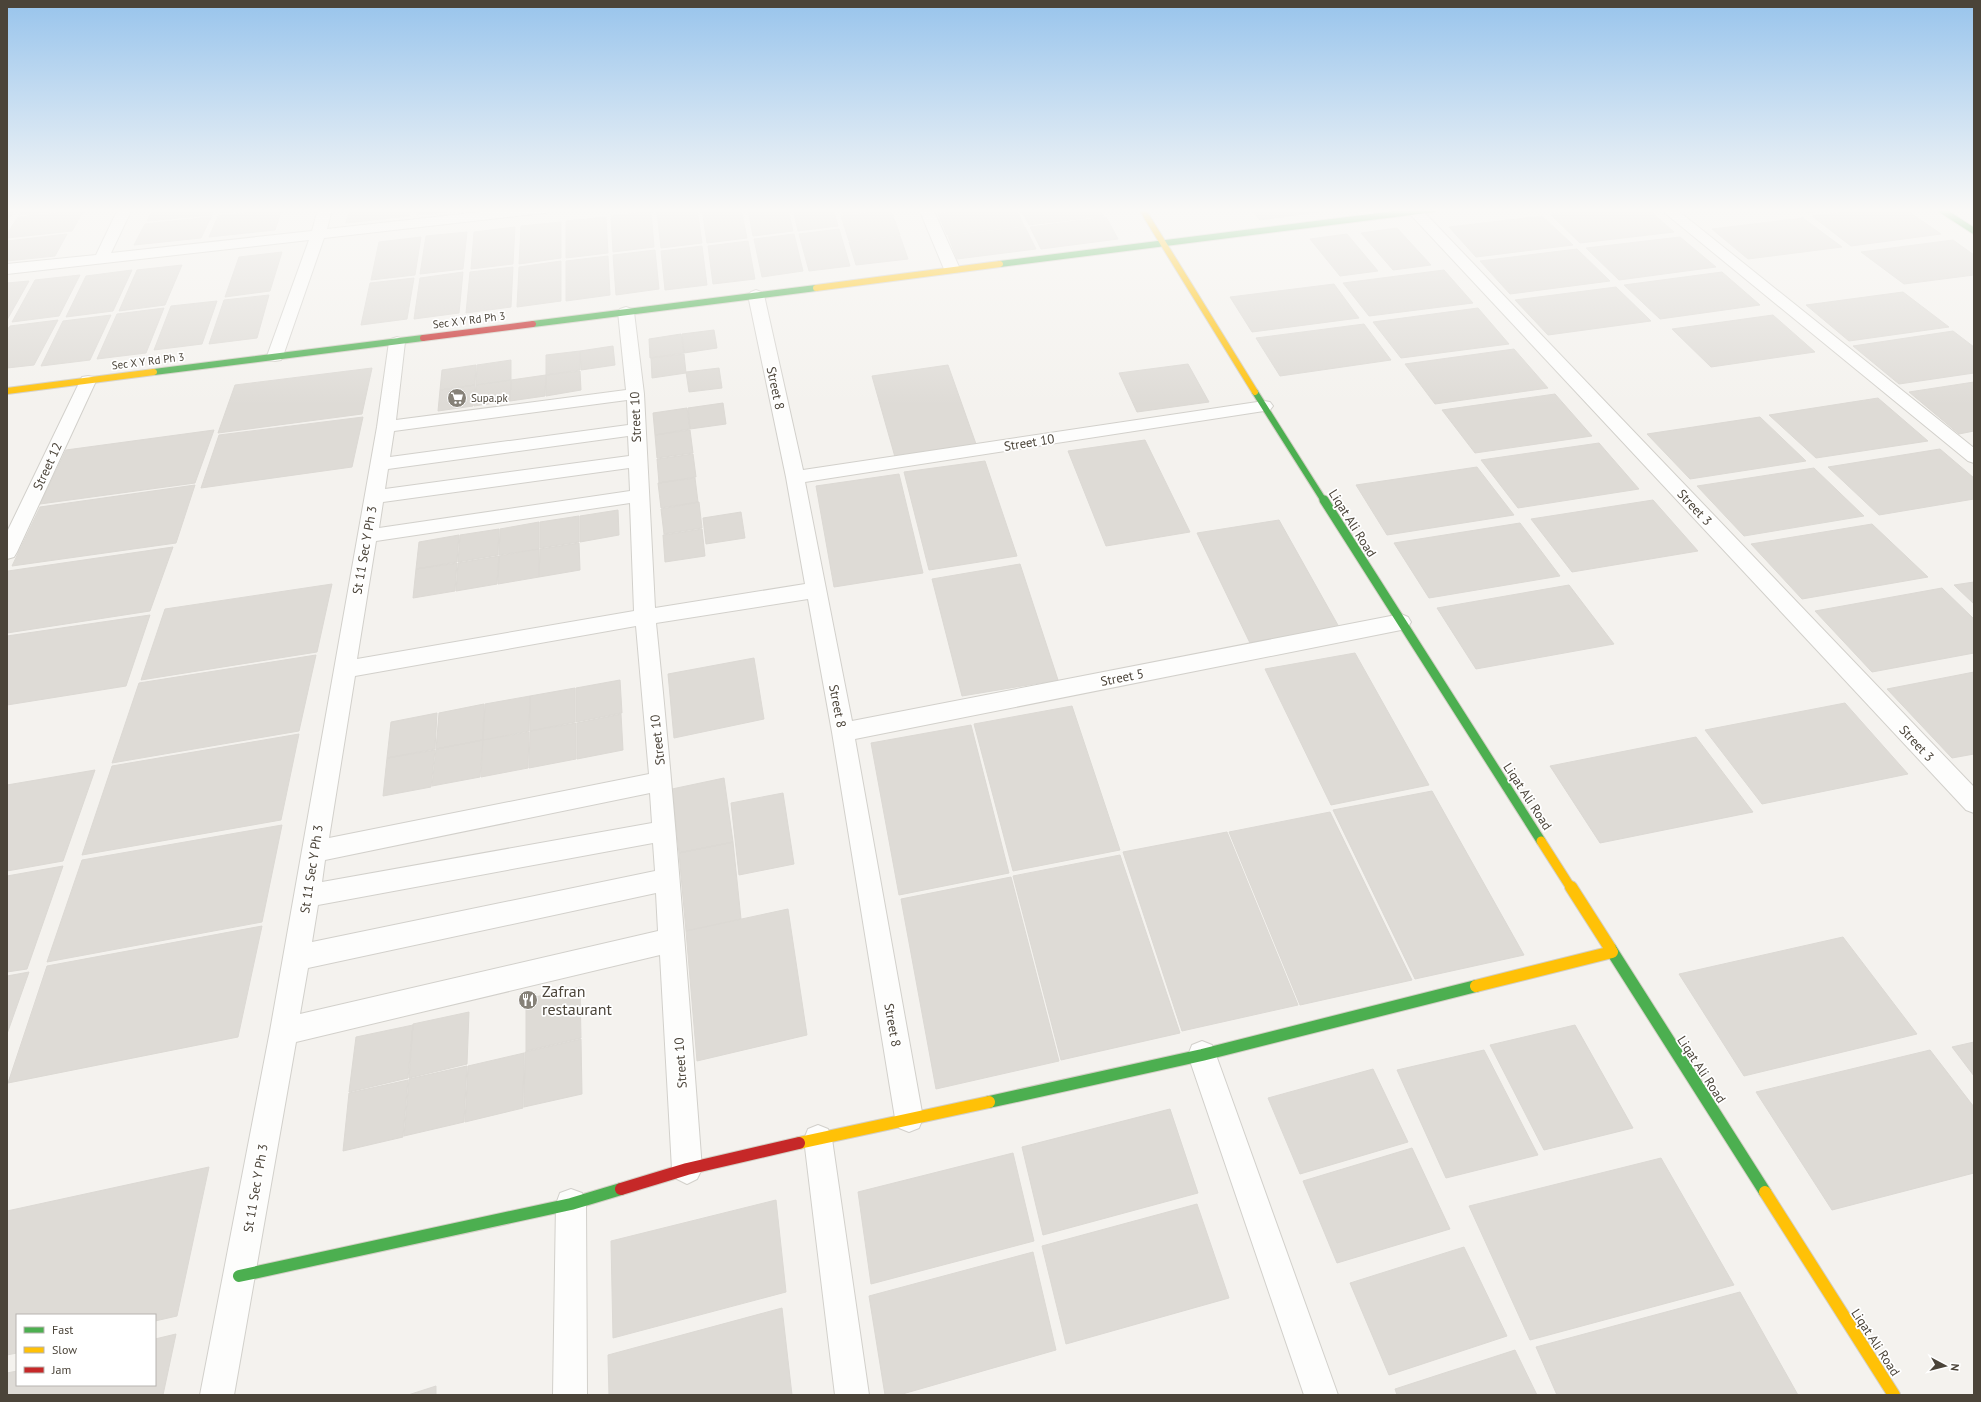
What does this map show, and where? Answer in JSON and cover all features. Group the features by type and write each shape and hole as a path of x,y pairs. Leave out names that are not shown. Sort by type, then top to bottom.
{"street":[{"path":"275,356 304,274"},
{"name":"Sec X Y Rd Ph 3","path":"7,391 275,356 397,342 911,274"},
{"name":"Liqat Ali Road","path":"1182,274 1401,622 1894,1395"},
{"name":"Street 3","path":"1475,274 1974,804"},
{"path":"1748,274 1974,457"},
{"name":"Street 8","path":"756,295 795,477 843,732 909,1118"},
{"name":"Street 10","path":"626,312 635,394 638,496 645,617 662,781 664,831 687,1169"},
{"name":"St 11 Sec Y Ph 3","path":"217,1395 284,1031 386,427 397,342"},
{"name":"Street 12","path":"7,552 88,381"},
{"path":"386,427 635,394"},
{"name":"Street 10","path":"795,477 1264,406"},
{"path":"379,464 636,429"},
{"path":"373,497 637,461"},
{"path":"367,536 638,496"},
{"path":"344,670 645,617 816,590"},
{"name":"Street 5","path":"843,732 1401,622"},
{"path":"314,852 662,781"},
{"path":"306,896 664,831"},
{"path":"296,958 668,879"},
{"path":"284,1031 672,940"},
{"path":"239,1276 571,1204 687,1169 909,1118 1202,1055 1612,952"},
{"path":"1202,1055 1321,1395"},
{"path":"818,1139 852,1395"},
{"path":"570,1395 571,1204"}],"building":[{"path":"130,274 113,311 66,317 86,276"},
{"path":"135,274 178,274 165,305 119,311"},
{"path":"233,274 275,274 270,291 225,297"},
{"path":"372,274 415,274 415,275 371,280"},
{"path":"446,274 463,274 459,313 414,319 420,278"},
{"path":"470,274 513,274 511,307 466,313"},
{"path":"519,274 561,274 561,301 517,307"},
{"path":"566,274 609,274 610,295 566,301"},
{"path":"614,274 658,274 659,289 616,295"},
{"path":"663,274 706,274 707,285 665,290"},
{"path":"712,274 754,274 755,279 713,284"},
{"path":"761,274 780,274 762,277"},
{"path":"1339,274 1352,274 1340,276"},
{"path":"1410,274 1448,274 1473,303 1369,316 1343,283"},
{"path":"1492,274 1603,274 1610,281 1510,294"},
{"path":"1613,274 1661,274 1619,280"},
{"path":"1704,274 1725,274 1760,305 1660,319 1624,285"},
{"path":"1891,274 1974,274 1974,275 1904,284"},
{"path":"80,275 59,316 12,322 35,280"},
{"path":"414,278 407,319 361,325 370,283"},
{"path":"29,281 7,320 7,283"},
{"path":"1334,284 1359,318 1252,332 1230,297"},
{"path":"1616,287 1651,321 1548,335 1515,300"},
{"path":"1903,292 1949,327 1849,341 1806,305"},
{"path":"269,295 257,338 209,344 224,300"},
{"path":"217,301 202,344 154,350 171,306"},
{"path":"164,308 146,353 97,359 117,314"},
{"path":"1478,308 1509,344 1401,358 1373,322"},
{"path":"111,315 90,360 41,366 63,321"},
{"path":"1773,315 1815,352 1711,367 1672,329"},
{"path":"58,320 34,365 7,368 7,330 10,326"},
{"path":"1364,324 1391,360 1280,376 1256,338"},
{"path":"714,330 717,348 684,353 682,334"},
{"path":"1953,331 1974,347 1974,373 1899,384 1853,346"},
{"path":"681,334 684,353 650,358 649,339"},
{"path":"613,346 615,365 581,370 580,351"},
{"path":"1514,349 1548,388 1435,404 1405,364"},
{"path":"580,351 580,370 546,375 546,355"},
{"path":"684,354 686,373 652,378 651,358"},
{"path":"511,360 511,380 476,385 477,365"},
{"path":"1188,364 1209,402 1137,412 1119,373"},
{"path":"476,365 475,385 440,390 442,370"},
{"path":"948,365 976,444 895,457 872,376"},
{"path":"372,368 362,414 218,433 235,385"},
{"path":"719,368 722,388 689,392 686,372"},
{"path":"580,371 581,390 546,396 546,375"},
{"path":"546,375 545,396 510,401 511,380"},
{"path":"511,380 510,401 474,406 476,385"},
{"path":"1974,382 1974,431 1959,434 1909,392"},
{"name":"Supa.pk","path":"475,385 473,406 438,411 440,390"},
{"path":"1555,394 1592,436 1475,453 1442,410"},
{"path":"1878,398 1928,441 1816,458 1769,415"},
{"path":"723,403 726,424 690,429 688,408"},
{"path":"687,408 690,429 655,435 653,413"},
{"path":"363,417 352,467 201,488 219,435"},
{"path":"1760,417 1806,461 1690,479 1647,434"},
{"path":"214,430 195,483 40,504 66,450"},
{"path":"690,430 693,453 657,458 655,435"},
{"path":"1145,440 1190,532 1106,546 1068,451"},
{"path":"1599,443 1639,489 1518,508 1481,460"},
{"path":"1940,449 1974,478 1974,499 1879,515 1828,467"},
{"path":"693,454 696,477 659,483 657,459"},
{"path":"985,461 1017,556 929,570 904,472"},
{"path":"1477,467 1514,515 1387,535 1356,485"},
{"path":"1814,468 1864,516 1744,536 1697,486"},
{"path":"899,474 923,573 834,587 816,486"},
{"path":"695,478 698,502 661,508 658,483"},
{"path":"195,485 176,543 12,566 40,507"},
{"path":"1653,500 1698,551 1572,572 1531,519"},
{"path":"699,502 702,528 664,534 661,509"},
{"path":"618,510 619,535 580,542 580,516"},
{"path":"741,512 745,538 706,544 703,518"},
{"path":"579,516 579,542 540,548 540,522"},
{"path":"1279,520 1339,627 1250,643 1197,533"},
{"path":"539,522 539,549 499,555 500,529"},
{"path":"1520,523 1560,576 1429,598 1394,543"},
{"path":"1872,524 1928,577 1802,599 1751,544"},
{"path":"499,529 498,555 458,562 460,535"},
{"path":"702,529 705,556 665,562 663,535"},
{"path":"459,535 457,562 416,569 419,542"},
{"path":"579,543 580,570 539,577 540,549"},
{"path":"173,547 150,611 7,633 8,571"},
{"path":"539,549 539,577 498,584 499,556"},
{"path":"499,556 497,584 456,591 458,563"},
{"path":"457,563 455,591 413,598 416,569"},
{"path":"1020,564 1058,680 962,696 932,579"},
{"path":"1974,582 1974,604 1954,585"},
{"path":"332,584 317,652 141,680 165,609"},
{"path":"1569,585 1614,644 1476,669 1437,608"},
{"path":"1942,588 1974,619 1974,653 1872,672 1815,611"},
{"path":"150,615 126,686 7,705 7,636"},
{"path":"1355,653 1429,785 1331,805 1265,669"},
{"path":"316,655 299,731 112,763 139,683"},
{"path":"754,658 764,719 674,738 668,674"},
{"path":"1974,672 1974,754 1952,758 1887,689"},
{"path":"620,680 622,713 576,722 576,688"},
{"path":"575,688 575,722 530,731 530,696"},
{"path":"530,696 529,731 483,740 485,704"},
{"path":"1845,703 1908,774 1762,804 1705,730"},
{"path":"484,704 483,740 436,749 439,713"},
{"path":"1072,706 1120,850 1013,871 974,724"},
{"path":"437,713 435,749 387,758 391,722"},
{"path":"621,714 623,750 577,759 577,723"},
{"path":"576,723 576,759 529,768 530,731"},
{"path":"971,725 1009,873 899,895 871,743"},
{"path":"529,732 528,768 481,777 483,740"},
{"path":"299,734 281,820 82,855 112,766"},
{"path":"1696,737 1753,812 1600,843 1550,766"},
{"path":"483,740 480,777 432,786 436,749"},
{"path":"435,750 431,787 383,796 387,758"},
{"path":"95,770 63,861 7,871 7,785"},
{"path":"724,778 733,842 679,853 672,789"},
{"path":"1432,791 1524,955 1415,979 1333,810"},
{"path":"783,793 794,864 739,875 731,803"},
{"path":"1330,812 1412,980 1300,1005 1229,832"},
{"path":"282,825 262,922 47,962 82,860"},
{"path":"1227,832 1298,1005 1182,1031 1123,852"},
{"path":"733,842 741,919 686,931 679,853"},
{"path":"1120,855 1180,1033 1061,1060 1013,876"},
{"path":"63,866 27,969 7,972 7,876"},
{"path":"1011,877 1059,1061 936,1089 901,899"},
{"path":"788,909 807,1035 697,1061 686,931"},
{"path":"262,926 238,1037 8,1083 47,966"},
{"path":"1843,937 1917,1034 1744,1076 1679,974"},
{"path":"29,972 7,1034 7,976"},
{"path":"580,987 581,1038 526,1051 526,999"},
{"path":"469,1012 467,1064 409,1078 413,1024"},
{"path":"413,1025 408,1078 349,1092 356,1037"},
{"path":"1575,1025 1633,1128 1544,1150 1490,1045"},
{"path":"581,1039 582,1094 524,1107 525,1052"},
{"path":"1974,1042 1974,1076 1952,1047"},
{"path":"1484,1050 1538,1155 1446,1178 1397,1070"},
{"path":"1930,1050 1974,1107 1974,1173 1832,1210 1756,1092"},
{"path":"524,1053 523,1108 465,1122 468,1066"},
{"path":"467,1066 464,1122 404,1136 409,1079"},
{"path":"1373,1069 1408,1142 1300,1174 1268,1098"},
{"path":"408,1080 403,1137 343,1151 349,1093"},
{"path":"1170,1109 1198,1193 1043,1235 1022,1147"},
{"path":"1412,1148 1450,1229 1337,1263 1303,1181"},
{"path":"1013,1153 1034,1241 871,1284 858,1192"},
{"path":"1661,1158 1734,1285 1530,1340 1469,1206"},
{"path":"209,1167 177,1316 156,1321 156,1314 16,1314 16,1353 7,1355 7,1211"},
{"path":"776,1200 786,1292 613,1338 611,1241"},
{"path":"1197,1204 1229,1298 1066,1344 1042,1246"},
{"path":"1464,1247 1507,1336 1389,1375 1350,1283"},
{"path":"1033,1252 1056,1350 899,1395 885,1395 869,1296"},
{"path":"1740,1292 1798,1395 1557,1395 1536,1347"},
{"path":"782,1308 792,1395 609,1395 608,1355"},
{"path":"176,1334 163,1395 7,1395 7,1373 16,1371 16,1386 156,1386 156,1339"},
{"path":"1515,1350 1537,1395 1397,1395 1395,1389"},
{"path":"436,1386 436,1395 408,1395"}],"traffic: fast":[{"path":"533,324 816,288"},
{"path":"154,372 423,338"},
{"path":"1255,392 1541,841"},
{"path":"1610,948 1765,1192"},
{"path":"989,1102 1202,1055 1476,986"},
{"path":"239,1276 571,1204 621,1189"}],"traffic: slow":[{"path":"816,288 920,274"},
{"path":"1182,274 1255,392"},
{"path":"7,391 154,372"},
{"path":"1541,841 1610,948"},
{"path":"1476,986 1612,952"},
{"path":"799,1143 989,1102"},
{"path":"1765,1192 1894,1395"}],"traffic: jam":[{"path":"423,338 533,324"},
{"path":"621,1189 687,1169 799,1143"}],"place":[{"name":"Supa.pk","path":"457,398"},
{"name":"Zafran restaurant","path":"528,1000"}]}
